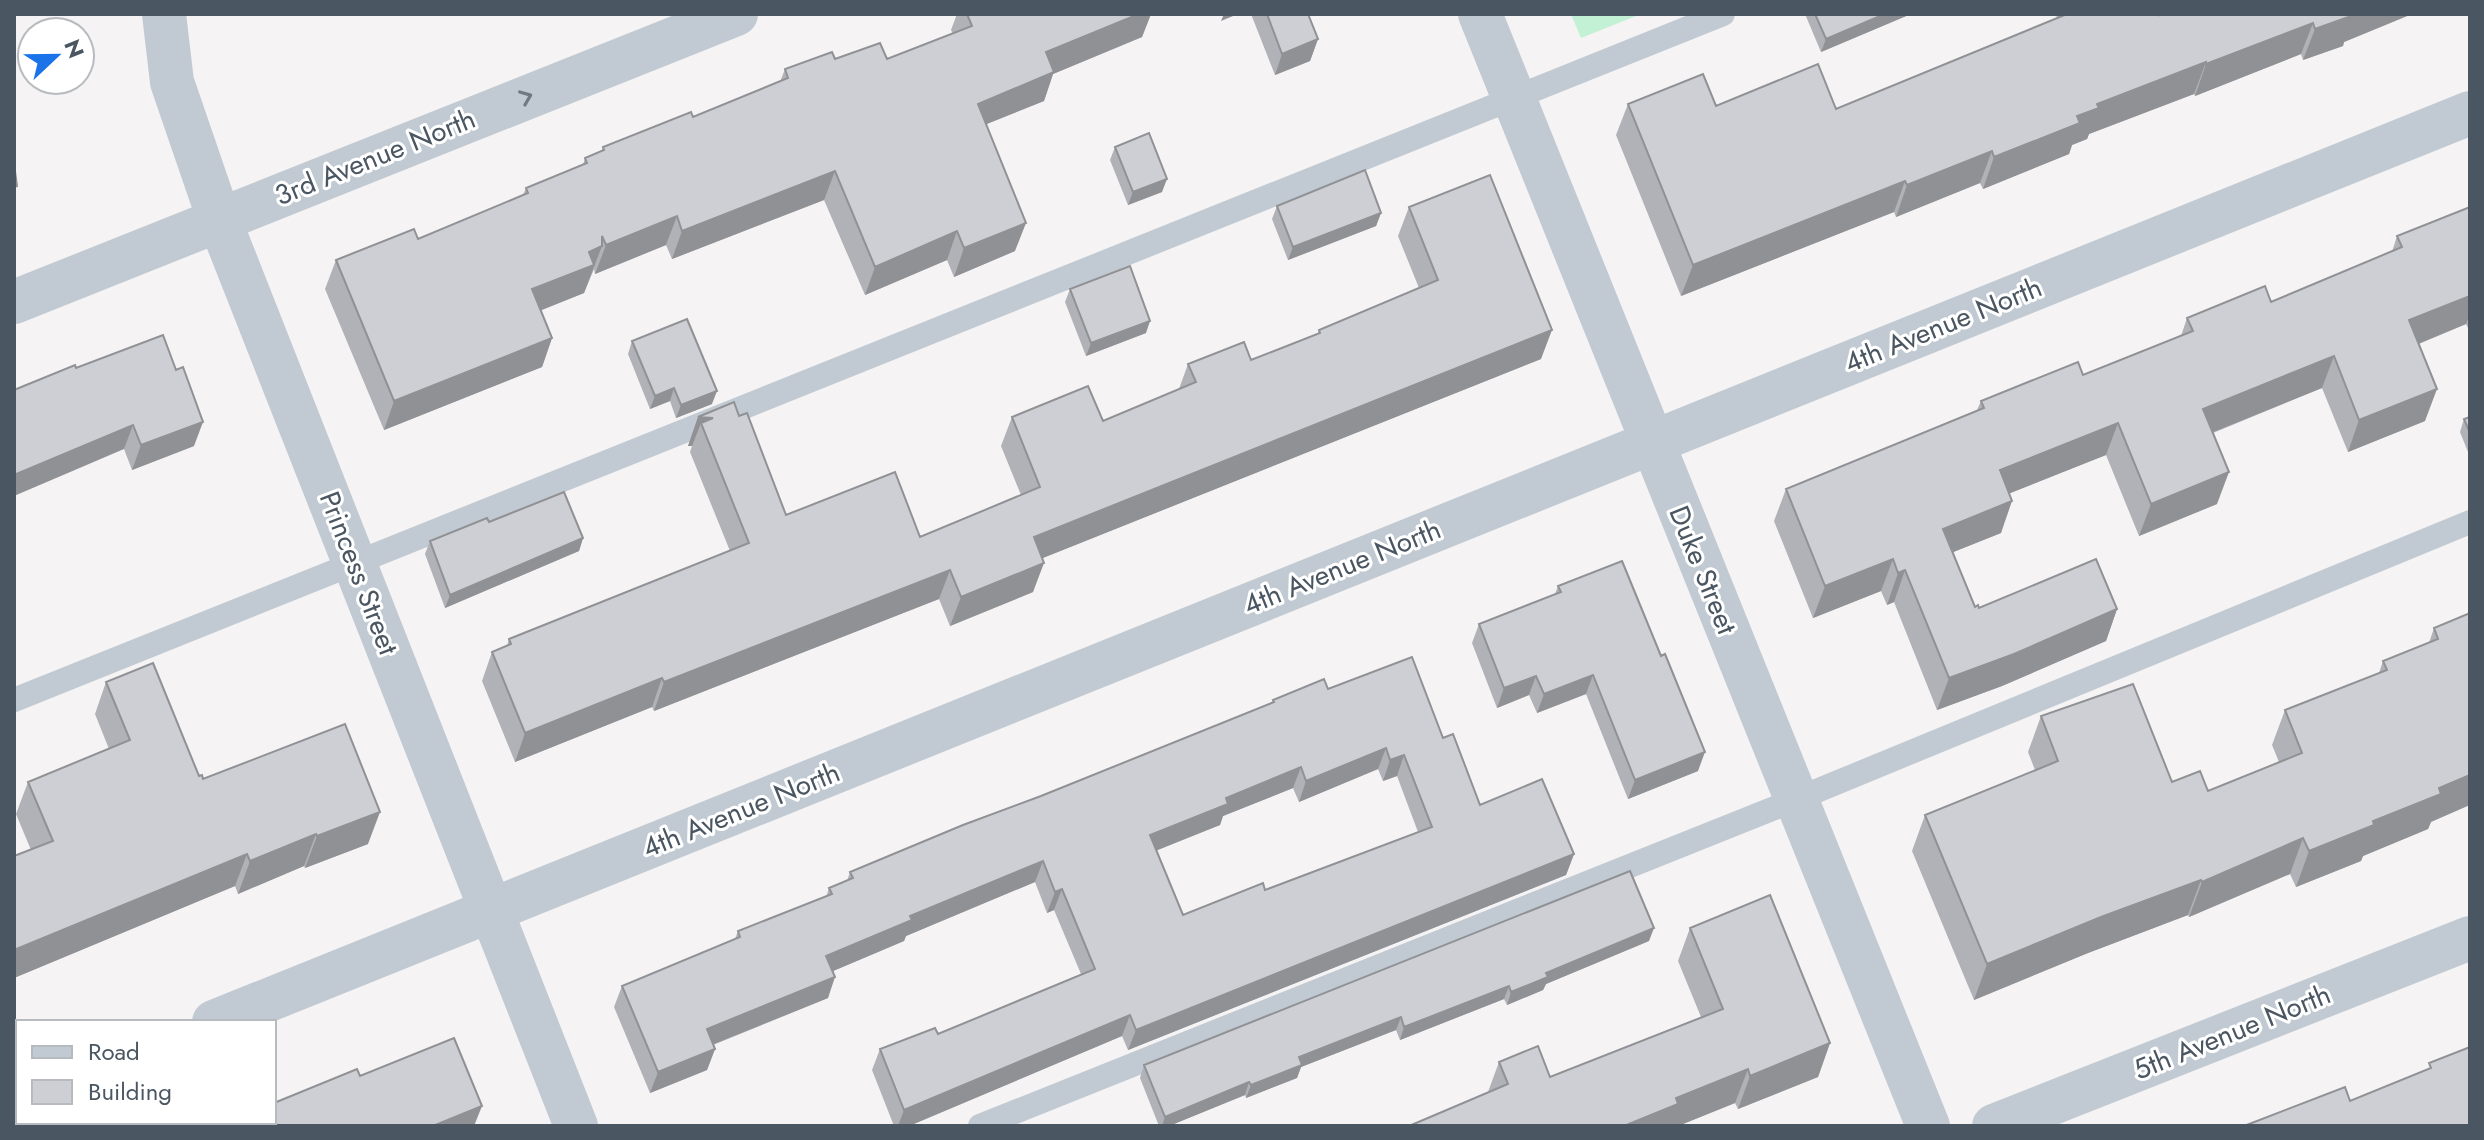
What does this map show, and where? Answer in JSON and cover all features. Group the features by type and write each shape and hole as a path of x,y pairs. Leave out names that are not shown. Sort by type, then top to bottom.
{"street":[{"name":"Princess Street","path":"164,14 172,82 219,219 576,1126"},
{"name":"3rd Avenue North","path":"14,302 736,14"},
{"name":"Duke Street","path":"1480,14 1928,1126"},
{"name":"4th Avenue North","path":"219,1020 2470,113"},
{"name":"5th Avenue North","path":"1994,1126 2470,938"}],"lane":[{"path":"14,700 1723,14"},
{"path":"980,1126 1797,799 2470,522"}],"green space":[{"path":"1571,14 1641,14 1581,38"}],"building":[{"path":"967,14 1139,14 1046,52 1054,72 978,104 1026,223 964,248 957,231 875,267 835,171 682,231 677,216 606,245 602,236 602,246 589,252 594,265 532,289 552,338 394,401 336,260 414,229 418,239 528,193 526,188 587,163 585,158 604,150 603,147 691,112 693,117 788,78 785,69 832,52 835,59 880,43 887,59 972,26"},
{"path":"1267,14 1308,14 1318,39 1282,54"},
{"path":"1815,14 1885,14 1826,39"},
{"path":"2067,14 2354,15 2315,29 2313,23 2206,62 2097,104 2099,108 2077,116 2080,123 1994,157 1992,151 1907,185 1905,181 1693,265 1628,104 1703,74 1716,106 1818,64 1836,109"},
{"path":"1149,133 1167,179 1133,192 1115,147"},
{"path":"1365,170 1381,213 1293,247 1277,206"},
{"path":"1490,175 1552,330 1034,537 1044,563 961,597 950,570 525,733 492,652 511,644 509,639 749,543 701,423 713,418 698,417 734,402 739,416 747,413 786,515 895,472 920,537 1040,487 1012,417 1088,386 1103,421 1196,382 1188,364 1244,342 1251,360 1438,280 1409,207"},
{"path":"2470,207 2470,296 2409,320 2437,389 2359,420 2334,356 2203,409 2229,472 2151,504 2118,423 2000,470 2012,501 1943,529 1975,607 1978,605 1979,608 2096,559 2117,609 2014,654 1949,678 1905,570 1898,573 1893,559 1825,586 1786,489 1984,408 1981,401 2078,362 2083,375 2193,331 2187,318 2265,286 2271,302 2402,247 2397,236"},
{"path":"1130,266 1150,321 1091,343 1070,289"},
{"path":"687,319 717,391 681,405 674,388 655,396 632,341"},
{"path":"163,335 176,370 183,367 203,422 141,445 133,425 14,475 14,390"},
{"path":"2470,417 2470,433 2464,419"},
{"path":"564,492 583,538 450,595 430,541 487,518 489,522"},
{"path":"1622,561 1705,752 1635,780 1593,675 1544,694 1536,676 1504,688 1479,624 1561,592 1558,586"},
{"path":"2470,613 2470,775 2439,788 2441,794 2309,851 2303,838 2202,882 2101,917 1987,964 1925,815 2058,761 2041,716 2133,684 2172,782 2200,771 2208,791 2302,753 2285,710 2387,670 2383,661 2438,639 2434,628"},
{"path":"1412,657 1443,738 1453,734 1480,805 1542,779 1574,854 1136,1030 1130,1015 904,1110 880,1049 935,1028 938,1034 1095,969 1062,889 1055,892 1043,861 910,916 912,920 826,956 835,977 707,1029 715,1049 658,1072 622,986 740,937 738,931 832,894 829,888 853,878 850,872 1274,702 1324,679 1328,689","holes":["1386,748 1390,760 1404,755 1432,827 1265,890 1263,883 1183,915 1150,835 1228,804 1226,798 1301,767 1306,781"]},
{"path":"153,663 199,776 202,775 203,779 345,724 380,812 250,861 247,854 14,950 14,856 53,841 28,782 130,740 106,682"},
{"path":"1630,871 1654,928 1546,973 1548,977 1511,992 1509,986 1404,1027 1401,1017 1299,1057 1302,1065 1251,1085 1249,1082 1165,1117 1144,1065"},
{"path":"1770,895 1830,1043 1750,1076 1748,1069 1676,1098 1678,1104 1624,1126 1409,1126 1508,1084 1499,1062 1538,1046 1550,1077 1723,1009 1690,928"},
{"path":"454,1038 482,1106 433,1126 173,1126 276,1124 276,1102 357,1069 360,1076"},
{"path":"2470,1047 2470,1126 2244,1126 2345,1087 2350,1101 2431,1068 2429,1063"}]}
